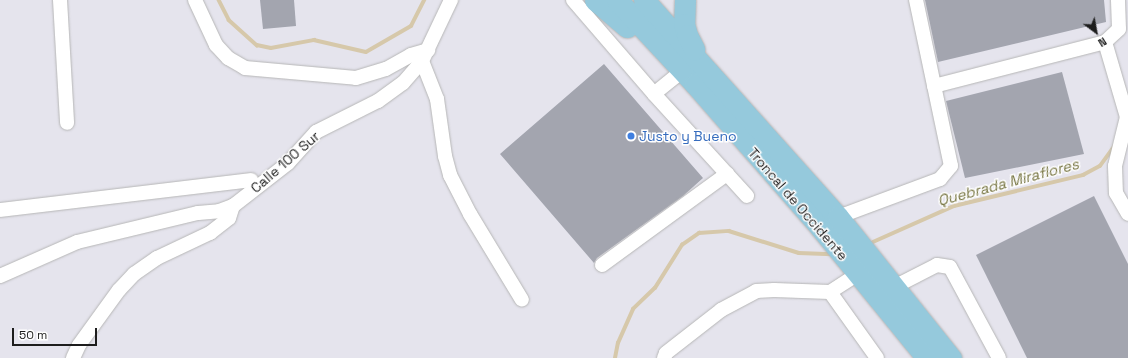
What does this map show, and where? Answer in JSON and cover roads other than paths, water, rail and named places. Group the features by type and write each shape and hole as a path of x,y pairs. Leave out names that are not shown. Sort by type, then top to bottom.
{"highway":[{"path":"595,0 649,48 745,142"},
{"name":"Troncal de Occidente","path":"617,0 695,84 820,227 927,358"},
{"name":"Troncal de Occidente","path":"644,0 838,217 951,358"},
{"path":"685,0 684,17 687,35 711,74"}],"street":[{"path":"60,0 68,123"},
{"path":"195,0 216,45 228,58 245,68 356,78 386,69 411,55 425,56 437,100 445,156 450,175 470,214 522,300"},
{"name":"Calle 100 Sur","path":"0,276 77,242 198,213 218,211 233,206 288,163 316,132 391,93 403,83 425,56 451,0"},
{"path":"573,0 654,94 747,196"},
{"path":"838,217 940,179 951,166 916,0"},
{"path":"934,86 1105,42 1119,30 1118,0"},
{"path":"1105,42 1127,117 1115,166 1116,193 1128,214"},
{"path":"654,94 676,76"},
{"path":"602,265 727,174"},
{"path":"0,210 251,180"},
{"path":"73,358 79,345 119,290 134,274 157,258 210,233 229,218 233,206"},
{"path":"894,287 937,265 950,267 999,358"},
{"path":"664,358 666,353 721,310 756,291 774,290 830,292 858,274"},
{"path":"830,292 877,358"}],"waterway":[{"path":"219,0 229,20 257,45 271,48 314,40 366,52 411,26 424,0"},
{"name":"Quebrada Miraflores","path":"873,242 954,206 1083,175 1100,166 1115,145"},
{"name":"Quebrada Miraflores","path":"615,358 618,343 633,309 655,288 682,245 699,233 729,231 799,253 832,254"}],"place":[{"name":"Justo y Bueno","path":"631,136"}]}
